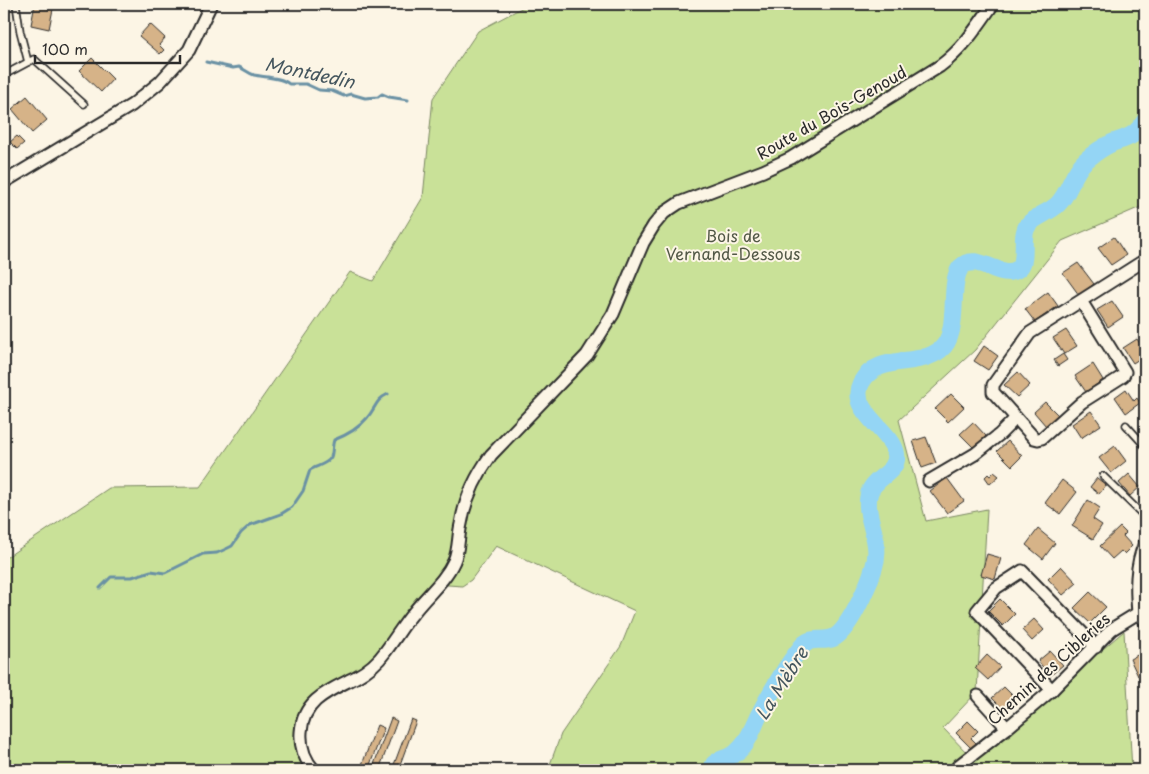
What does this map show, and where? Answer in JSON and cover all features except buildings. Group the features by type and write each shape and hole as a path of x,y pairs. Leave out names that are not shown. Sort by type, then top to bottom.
{"street":[{"path":"4,182 132,105 160,82 189,50 211,4"},
{"name":"Route du Bois-Genoud","path":"314,770 306,761 300,743 301,726 307,708 320,696 370,668 384,653 414,611 448,572 454,560 465,506 480,470 491,455 587,355 613,314 643,243 664,213 679,203 763,172 790,158 940,66 955,55 967,41 993,4"},
{"path":"1081,302 1124,368 1123,376 1082,402 1042,438 1034,438 992,392 993,385 1030,333 1145,260"},
{"path":"929,481 975,454 1016,418"},
{"path":"1141,617 1137,601 1137,566 1145,543"},
{"path":"1052,690 977,611 996,588 1022,571 1096,648"},
{"name":"Chemin des Cibleries","path":"958,766 1052,690 1096,648 1112,629 1141,617"},
{"path":"978,696 1007,728"}],"lane":[{"path":"16,4 20,31 28,62"},
{"path":"4,75 34,59 40,62 84,104"},
{"path":"1126,425 1145,446"},
{"path":"1103,476 1145,517"}],"green space":[{"name":"Bois de Vernand-Dessous","path":"529,4 1145,4 1145,205 1062,241 975,350 899,420 926,521 987,509 977,692 943,728 969,755 1000,737 1124,631 1132,770 548,770 561,734 621,646 635,611 496,546 471,580 462,586 434,584 368,665 340,680 298,725 309,770 4,770 4,559 109,488 200,487 350,272 373,281 423,197 433,98 478,31"}],"waterway":[{"name":"Montdedin","path":"206,62 233,68 239,67 254,75 277,79 289,84 306,84 319,90 332,91 344,96 351,94 365,98 378,97 382,94 408,100"},
{"name":"La Mèbre","path":"712,770 714,764 736,753 745,743 778,681 804,644 812,640 833,638 839,634 858,606 871,575 876,557 876,547 869,511 869,494 875,483 894,466 896,454 893,445 865,412 860,403 858,393 861,383 868,374 877,368 887,364 920,359 940,350 947,342 951,332 955,284 961,267 967,263 974,262 1004,272 1018,269 1023,260 1024,236 1028,225 1058,204 1085,161 1109,145 1131,136 1145,121"},
{"path":"100,588 111,577 132,577 151,571 165,573 203,554 217,553 232,546 241,533 250,525 281,514 292,507 303,491 310,470 325,463 331,457 334,440 348,434 360,425 378,402 388,394"}]}
